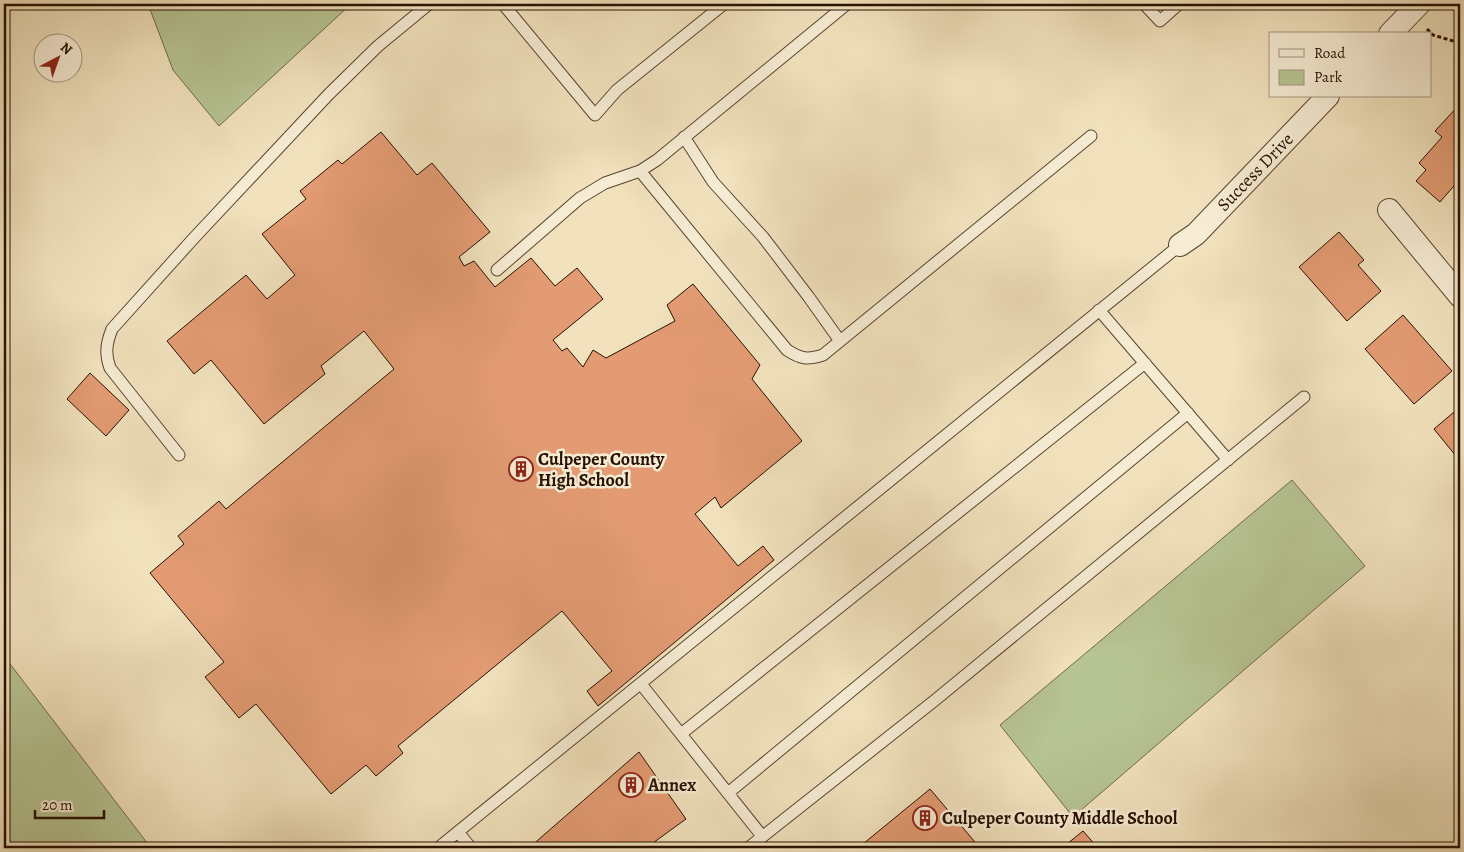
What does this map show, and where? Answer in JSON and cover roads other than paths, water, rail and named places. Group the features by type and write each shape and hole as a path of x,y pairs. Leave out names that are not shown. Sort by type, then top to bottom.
{"street":[{"path":"1392,32 1416,8"},
{"name":"Success Drive","path":"1180,245 1196,234 1326,98"},
{"path":"1389,210 1457,285"}],"lane":[{"path":"179,455 110,368 106,357 107,343 112,329 193,239 329,94 378,46 429,4"},
{"path":"503,4 595,115 617,90 724,4"},
{"path":"496,270 580,198 605,183 640,170 657,160 847,4"},
{"path":"1144,4 1160,21 1179,4"},
{"path":"640,170 788,350 798,357 810,359 823,355 1092,136"},
{"path":"684,137 713,182 763,237 840,341"},
{"path":"438,848 1180,245"},
{"path":"1100,310 1228,460"},
{"path":"681,734 1145,363"},
{"path":"748,848 934,701 1304,397"},
{"path":"728,793 1188,413"},
{"path":"640,684 762,836"},
{"path":"458,832 471,848"}],"place":[{"name":"Culpeper County High School","path":"521,469"},
{"name":"Annex","path":"631,785"},
{"name":"Culpeper County Middle School","path":"925,818"}]}
